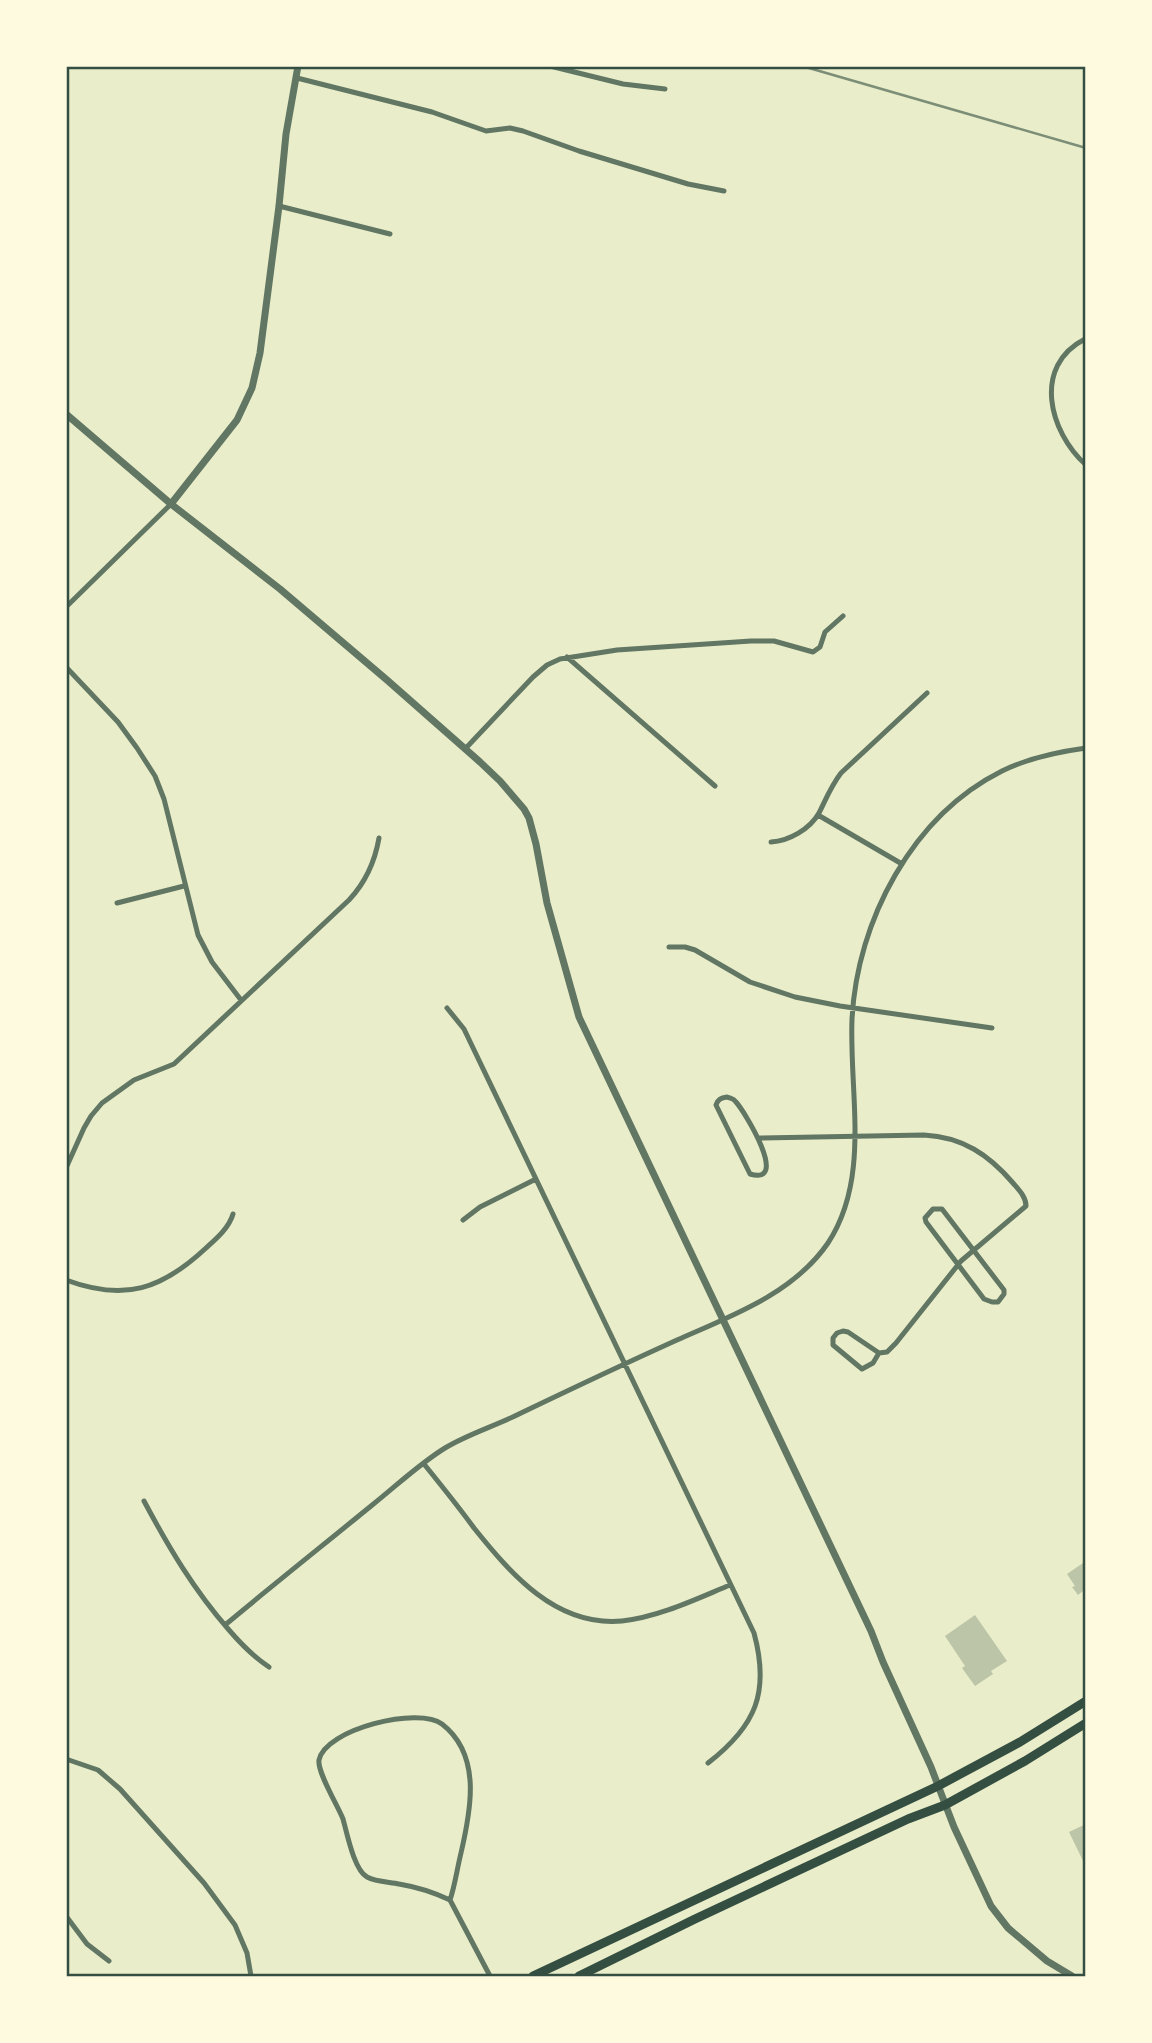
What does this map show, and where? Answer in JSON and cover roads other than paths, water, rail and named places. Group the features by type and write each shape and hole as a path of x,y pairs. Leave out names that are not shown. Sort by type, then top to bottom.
{"main road":[{"path":"533,1976 938,1786 1020,1742 1086,1700"},
{"path":"579,1976 908,1819 945,1805 1025,1761 1086,1723"}],"street":[{"path":"66,607 171,503 237,420 249,397 260,353 286,134 298,66"},
{"path":"550,66 623,84 665,89"},
{"path":"297,78 432,112 486,131 510,128 523,131 688,184 724,191"},
{"path":"279,206 390,234"},
{"path":"1086,339 1072,347 1059,363 1053,382 1052,401 1061,434 1086,465"},
{"path":"66,414 171,503 280,589 465,749 516,798 529,818 547,903 579,1017 871,1631 991,1906 1008,1928 1047,1961 1072,1976"},
{"path":"465,749 542,669 555,661 617,650 751,641 774,641 816,651 825,632 843,616"},
{"path":"567,657 715,786"},
{"path":"66,667 118,722 150,766 164,799 200,941 212,962 241,1000"},
{"path":"771,842 792,837 806,827 818,814 826,795 841,773 927,693"},
{"path":"225,1625 424,1464 452,1445 723,1320 796,1279 811,1264 827,1245 848,1198 853,1170 854,1136 853,1008 871,930 890,884 934,821 978,784 1014,765 1086,748"},
{"path":"818,814 902,864"},
{"path":"66,1168 84,1128 103,1103 134,1080 174,1064 356,894 370,870 379,838"},
{"path":"117,903 184,886"},
{"path":"669,947 695,950 750,982 808,1000 992,1028"},
{"path":"447,1008 464,1029 754,1633 760,1660 760,1689 751,1715 733,1743 708,1763"},
{"path":"722,1098 733,1099 758,1138 767,1162 765,1171 757,1176 750,1174 716,1105 717,1101 722,1098"},
{"path":"758,1138 939,1136 962,1142 989,1158 1016,1186 1026,1202 1026,1206 958,1264 887,1352 878,1353 848,1332 842,1331 833,1338 833,1345 862,1369 873,1363 878,1353"},
{"path":"463,1220 487,1203 536,1179"},
{"path":"933,1209 942,1209 1004,1290 998,1302 984,1299 958,1264 926,1222 925,1218 933,1209"},
{"path":"66,1280 111,1290 134,1290 155,1285 176,1273 207,1247 225,1230 233,1214"},
{"path":"424,1464 514,1575 539,1596 568,1611 597,1620 623,1621 665,1611 730,1586"},
{"path":"144,1501 191,1583 250,1653 269,1667"},
{"path":"450,1900 465,1838 470,1801 468,1765 459,1742 442,1724 428,1717 373,1723 338,1739 321,1753 318,1766 340,1813 359,1868 368,1877 419,1888 450,1900 490,1976"},
{"path":"66,1759 98,1770 120,1789 204,1883 235,1925 247,1953 251,1976"},
{"path":"66,1916 87,1944 109,1961"}],"railway":[{"path":"802,66 1086,148"}]}
